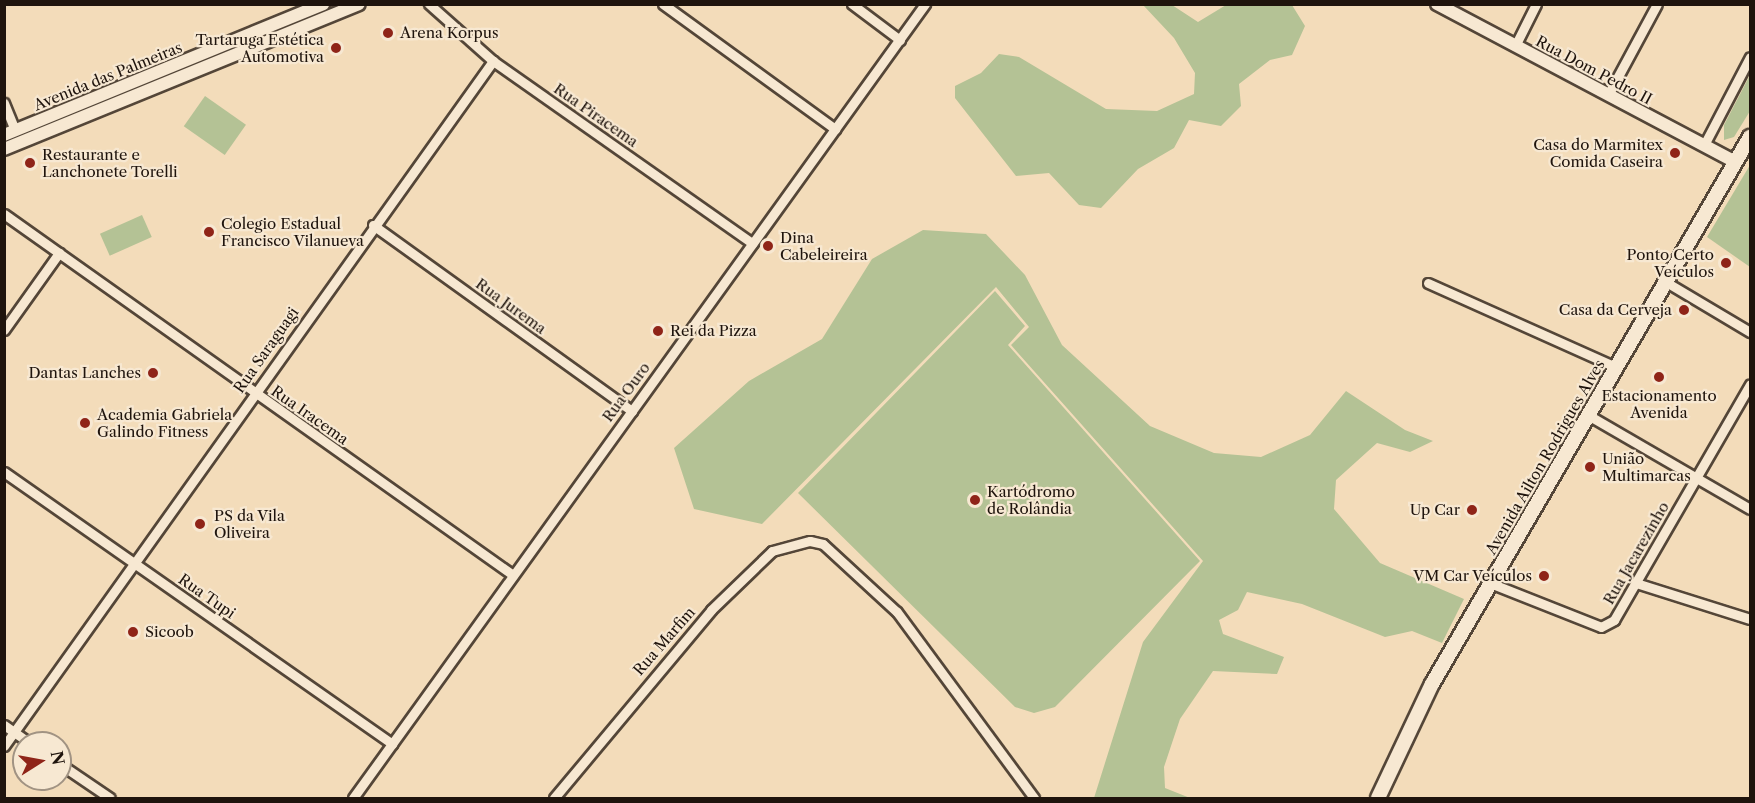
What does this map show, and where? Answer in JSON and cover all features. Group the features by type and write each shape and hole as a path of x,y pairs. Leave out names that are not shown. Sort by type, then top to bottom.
{"main road":[{"name":"Avenida Ailton Rodrigues Alves","path":"1378,798 1432,684 1750,137"}],"street":[{"name":"Avenida das Palmeiras","path":"8,139 358,4"},
{"name":"Rua Piracema","path":"429,4 493,61 752,243"},
{"path":"663,4 835,129"},
{"path":"852,4 900,40"},
{"name":"Rua Ouro","path":"353,798 925,4"},
{"name":"Rua Dom Pedro II","path":"1437,4 1736,162"},
{"path":"1515,46 1536,4"},
{"path":"1608,95 1657,4"},
{"name":"Avenida das Palmeiras","path":"8,139 312,7"},
{"path":"312,7 315,22"},
{"path":"1704,145 1750,57"},
{"name":"Rua Saraguagi","path":"15,731 373,225 493,61"},
{"path":"4,103 8,139"},
{"name":"Rua Iracema","path":"4,214 253,394 513,575"},
{"name":"Rua Jurema","path":"373,225 632,411"},
{"path":"4,330 59,253"},
{"path":"1666,282 1750,332"},
{"path":"1428,283 1616,367"},
{"name":"Rua Jacarezinho","path":"1490,583 1601,627 1614,621 1750,384"},
{"path":"1588,415 1750,509"},
{"name":"Rua Tupi","path":"4,472 392,744"},
{"name":"Rua Marfim","path":"554,798 696,627 763,558 798,541 823,544 897,612 928,649 1034,798"},
{"path":"1636,583 1750,619"},
{"path":"72,772 110,798"}],"green space":[{"path":"1143,5 1172,5 1198,22 1226,5 1292,5 1305,26 1292,55 1270,60 1239,84 1241,106 1221,126 1189,120 1174,148 1138,169 1101,208 1079,205 1049,173 1016,176 955,98 955,86 981,73 999,54 1019,57 1106,109 1157,111 1194,94 1195,73 1174,38"},
{"path":"1750,75 1750,111 1734,137 1724,140 1724,125"},
{"path":"205,96 246,125 225,155 184,126"},
{"path":"1750,165 1750,267 1707,237"},
{"path":"142,215 152,237 110,256 100,234"},
{"path":"923,230 986,234 1025,275 1062,345 1150,426 1214,453 1261,457 1310,435 1346,391 1405,430 1433,441 1410,452 1377,443 1336,480 1334,509 1380,563 1464,599 1442,643 1412,631 1385,637 1302,604 1247,592 1238,610 1219,620 1223,634 1284,657 1277,674 1213,671 1180,719 1164,767 1165,788 1190,798 1094,798 1143,642 1203,561 1011,345 1029,327 996,287 762,524 694,509 674,448 749,381 822,339 872,259"},
{"name":"Kartódromo de Rolândia","path":"995,291 1025,326 1008,345 1200,561 1055,707 1034,713 1015,707 798,493"}],"place":[{"name":"Arena Korpus","path":"388,33"},
{"name":"Tartaruga Estética Automotiva","path":"336,48"},
{"name":"Casa do Marmitex Comida Caseira","path":"1675,153"},
{"name":"Restaurante e Lanchonete Torelli","path":"30,163"},
{"name":"Colegio Estadual Francisco Vilanueva","path":"209,232"},
{"name":"Dina Cabeleireira","path":"768,246"},
{"name":"Ponto Certo Veículos","path":"1726,263"},
{"name":"Casa da Cerveja","path":"1684,310"},
{"name":"Rei da Pizza","path":"658,331"},
{"name":"Dantas Lanches","path":"153,373"},
{"name":"Estacionamento Avenida","path":"1659,377"},
{"name":"Academia Gabriela Galindo Fitness","path":"85,423"},
{"name":"União Multimarcas","path":"1590,467"},
{"name":"Kartódromo de Rolândia","path":"975,500"},
{"name":"Up Car","path":"1472,510"},
{"name":"PS da Vila Oliveira","path":"200,524"},
{"name":"VM Car Veículos","path":"1544,576"},
{"name":"Sicoob","path":"133,632"}]}
